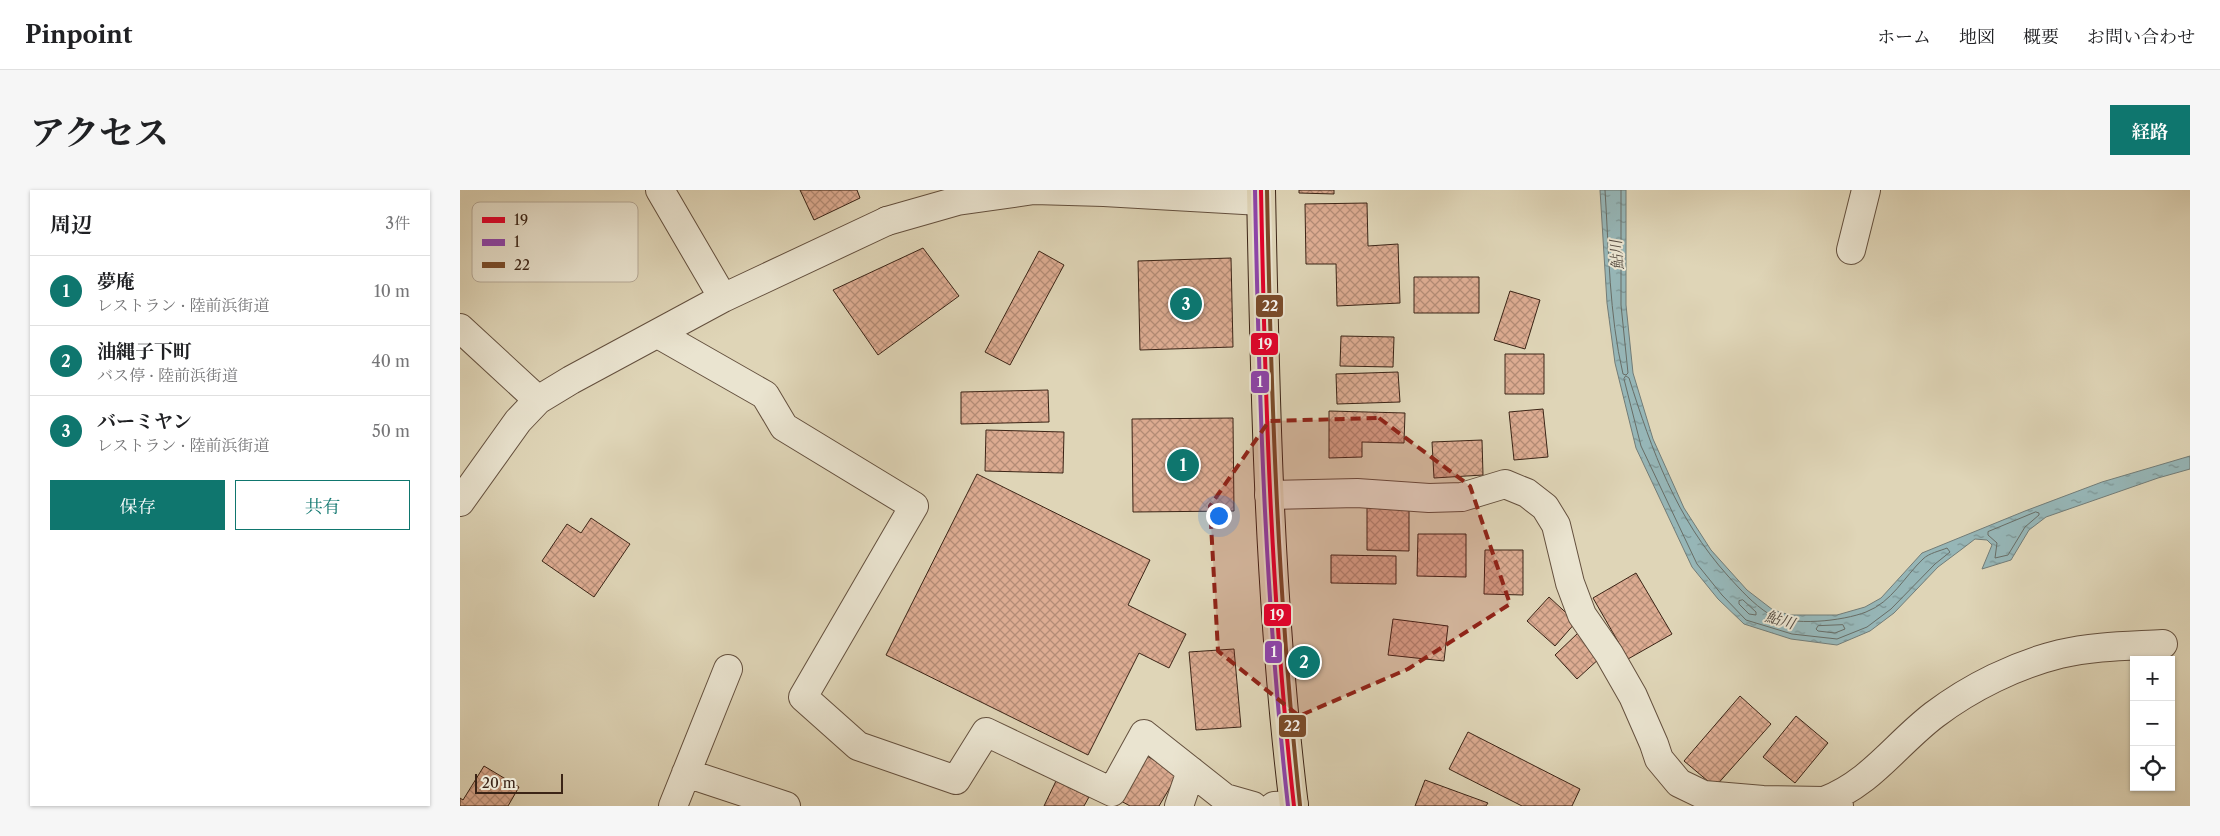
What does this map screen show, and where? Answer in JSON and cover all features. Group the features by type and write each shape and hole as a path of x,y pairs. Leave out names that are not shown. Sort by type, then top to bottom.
{"highway":[{"path":"1261,195 1269,495 1287,806"}],"street":[{"path":"660,190 723,298"},
{"path":"460,502 518,422 538,400 723,298 887,221 957,201 1034,190 1261,195"},
{"path":"1851,250 1866,190"},
{"path":"460,328 538,400"},
{"path":"658,334 765,395 784,427 914,506 803,697 858,746 956,780 986,732 1112,792 1144,734 1225,798 1253,806"},
{"path":"1269,495 1357,493 1429,498 1462,496 1505,484 1527,493 1546,507 1556,525 1570,583 1582,615 1609,654 1633,696 1659,759 1679,782 1704,795 1831,804 1860,784 1934,715 1994,679 2022,665 2062,654 2163,644"},
{"path":"673,806 728,669"},
{"path":"1179,806 1191,771"},
{"path":"686,773 786,806"}],"highlighted area":[{"path":"1379,418 1470,486 1510,604 1408,669 1299,716 1218,651 1210,506 1269,421"}],"water":[{"name":"鮎川","path":"1600,190 1626,190 1626,305 1633,373 1653,439 1684,508 1711,550 1747,590 1773,610 1790,615 1837,615 1865,607 1881,598 1922,553 2102,482 2190,456 2190,469 2158,478 2046,517 2029,530 2011,560 1982,569 1992,545 1987,540 1975,539 1938,567 1894,613 1870,631 1837,645 1791,639 1744,624 1718,599 1692,567 1636,448 1615,363 1607,303"}],"building":[{"path":"800,190 857,190 860,198 814,220"},
{"path":"1299,190 1334,190 1334,194 1299,193"},
{"path":"1367,203 1368,246 1398,244 1400,303 1337,306 1336,264 1306,264 1305,204"},
{"path":"923,248 959,296 878,355 833,290"},
{"path":"1039,251 1064,265 1010,365 985,352"},
{"path":"1231,258 1233,347 1140,350 1138,261"},
{"path":"1414,277 1479,277 1479,313 1414,313"},
{"path":"1510,291 1540,300 1525,349 1494,340"},
{"path":"1341,336 1394,337 1393,367 1340,366"},
{"path":"1505,354 1544,354 1544,394 1505,394"},
{"path":"1398,372 1400,402 1337,404 1336,374"},
{"path":"1048,390 1049,422 961,424 961,392"},
{"path":"1543,409 1548,457 1514,460 1509,412"},
{"path":"1329,411 1405,413 1404,443 1362,442 1362,457 1329,458"},
{"path":"1233,418 1234,511 1133,512 1132,419"},
{"path":"986,430 1064,432 1063,473 985,471"},
{"path":"1482,440 1483,475 1434,478 1432,442"},
{"path":"977,474 1150,560 1128,605 1186,634 1169,668 1139,653 1088,755 886,655"},
{"path":"1367,508 1409,509 1409,551 1367,550"},
{"path":"591,518 630,544 594,597 542,561 567,524 581,533"},
{"path":"1418,534 1466,534 1466,577 1417,576"},
{"path":"1485,550 1523,550 1523,595 1484,594"},
{"path":"1331,555 1396,556 1396,584 1331,583"},
{"path":"1636,573 1672,634 1628,659 1593,598"},
{"path":"1549,597 1576,622 1555,646 1527,621"},
{"path":"1393,619 1448,626 1444,661 1388,655"},
{"path":"1579,632 1601,657 1577,679 1555,655"},
{"path":"1234,649 1241,727 1196,730 1189,652"},
{"path":"1740,696 1771,724 1715,787 1684,761"},
{"path":"1796,716 1828,743 1795,783 1763,757"},
{"path":"1468,732 1580,789 1572,806 1522,806 1449,769"},
{"path":"1147,756 1178,774 1159,806 1130,806 1121,801"},
{"path":"484,766 519,787 508,806 460,806 460,798 463,800"},
{"path":"1425,780 1488,803 1486,806 1415,806"},
{"path":"1056,781 1089,797 1084,806 1044,806"}],"transit line":[{"name":"1","path":"1255,190 1264,498 1274,652 1288,806"},
{"name":"19","path":"1261,190 1270,498 1280,652 1294,806"},
{"name":"22","path":"1267,190 1271,344 1281,575 1292,728 1300,805"}],"place":[{"name":"バーミヤン","path":"1186,304"},
{"name":"夢庵","path":"1183,465"},
{"name":"油縄子下町","path":"1304,662"}]}
